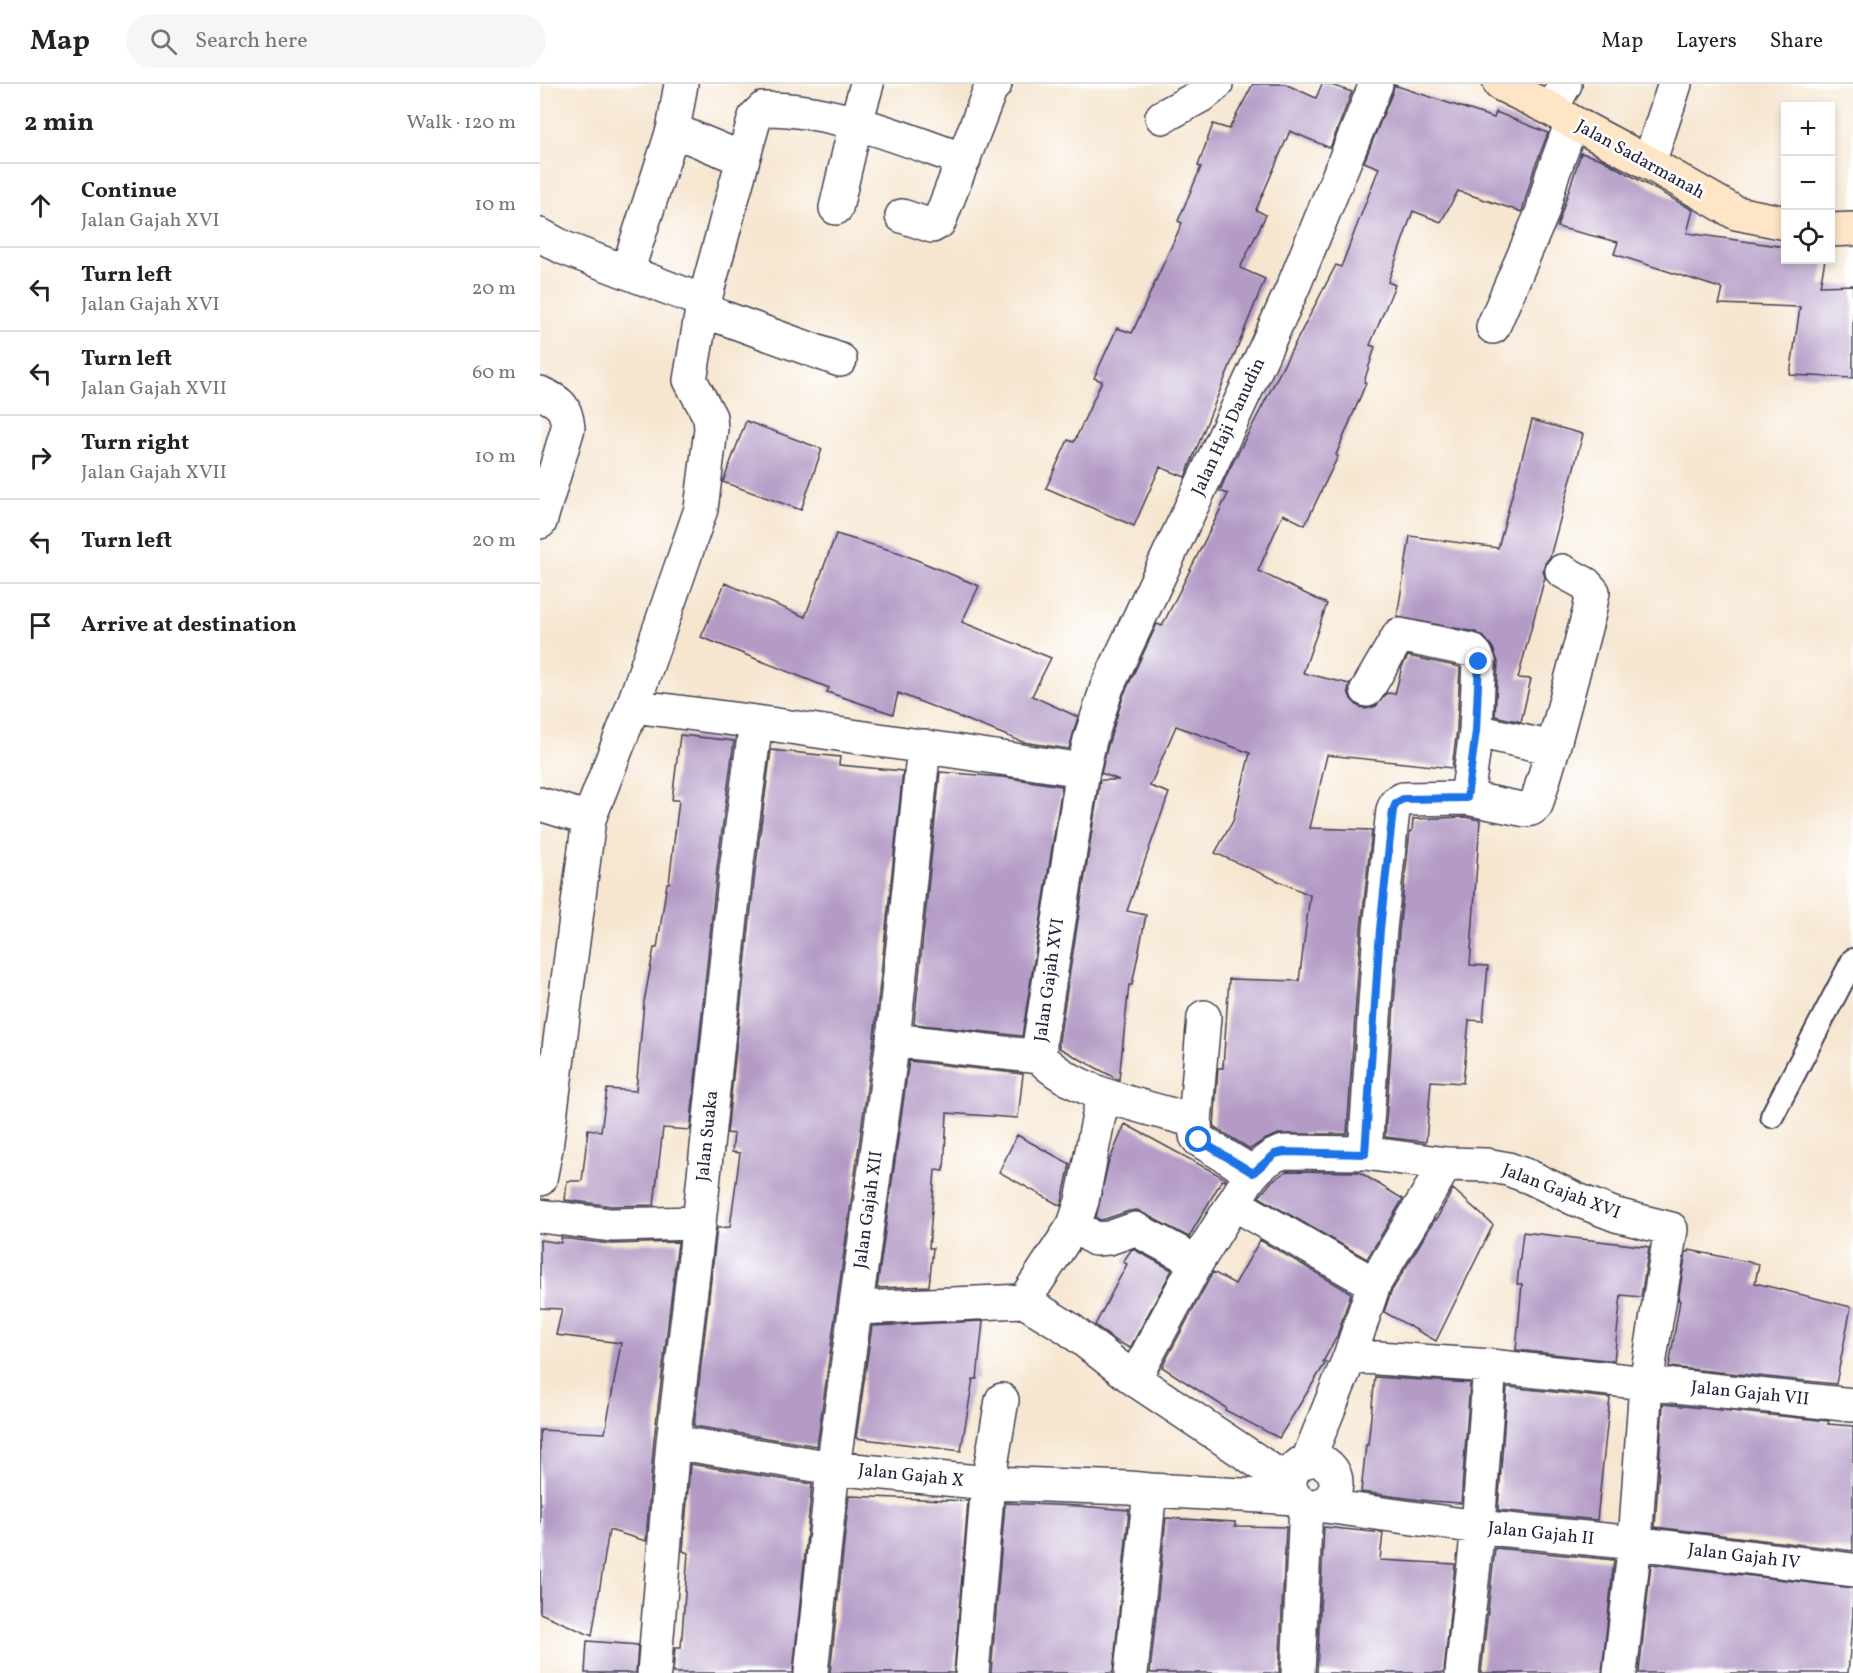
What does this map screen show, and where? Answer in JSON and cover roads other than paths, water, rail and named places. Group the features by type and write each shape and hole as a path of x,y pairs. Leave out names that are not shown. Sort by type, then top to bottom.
{"main road":[{"name":"Jalan Sadarmanah","path":"1500,84 1563,105 1649,163 1736,213 1781,222"},
{"path":"1835,230 1853,229"}],"street":[{"path":"627,272 673,130 681,84"},
{"path":"836,208 867,84"},
{"path":"902,216 935,226 939,222 990,90 995,84"},
{"path":"1162,117 1204,94 1216,84"},
{"name":"Jalan Haji Danudin","path":"1083,770 1107,687 1266,348 1376,84"},
{"path":"1649,163 1675,84"},
{"path":"1493,327 1542,213 1552,176 1563,105"},
{"path":"542,1158 589,819 633,706 701,509 711,429 710,417 690,380 704,306 755,117 764,109 782,109 856,122 964,160"},
{"path":"673,130 743,159"},
{"path":"540,235 564,248 840,360"},
{"path":"540,393 557,401 567,413 568,428 541,516"},
{"path":"1365,1154 1380,929 1393,810 1396,803 1403,799 1467,798 1519,810 1535,807 1553,748 1593,592 1586,584 1562,571"},
{"path":"1367,690 1399,635 1471,650 1476,655 1479,662 1476,731 1467,798"},
{"path":"633,706 1083,770"},
{"name":"Jalan Suaka","path":"654,1673 673,1442 699,1223 736,870 756,722"},
{"path":"1476,731 1553,748"},
{"name":"Jalan Gajah XII","path":"811,1673 833,1468 892,1040 924,746"},
{"name":"Jalan Gajah XVI","path":"1083,770 1040,1040 1040,1057 1052,1069 1103,1095 1195,1120"},
{"path":"540,804 589,819"},
{"path":"1204,1017 1195,1120 1196,1136 1253,1173"},
{"path":"892,1040 1040,1057"},
{"path":"1024,1301 1074,1226 1082,1201 1103,1095"},
{"name":"Jalan Gajah XVI","path":"1134,1379 1197,1262 1233,1203 1253,1173 1275,1154 1284,1152 1365,1154 1508,1169 1616,1215 1671,1229 1646,1383"},
{"path":"1298,1673 1304,1490 1374,1284 1446,1164"},
{"path":"1233,1203 1374,1284"},
{"path":"540,1216 611,1225 699,1223"},
{"path":"1074,1226 1095,1239 1109,1238 1135,1229 1197,1262"},
{"path":"856,1308 1024,1301 1068,1328 1134,1379 1304,1490"},
{"name":"Jalan Gajah VII","path":"1350,1356 1490,1366 1853,1404"},
{"path":"1462,1673 1478,1527 1490,1366"},
{"path":"1620,1673 1635,1543 1646,1383"},
{"path":"972,1673 988,1484 1002,1400"},
{"name":"Jalan Gajah X","path":"673,1442 833,1468 988,1484 1150,1490 1304,1490"},
{"path":"1131,1673 1150,1490"},
{"name":"Jalan Gajah II","path":"1304,1490 1478,1527 1635,1543"},
{"name":"Jalan Gajah IV","path":"1635,1543 1853,1570"}],"lane":[{"path":"1772,1116 1853,960"}]}
